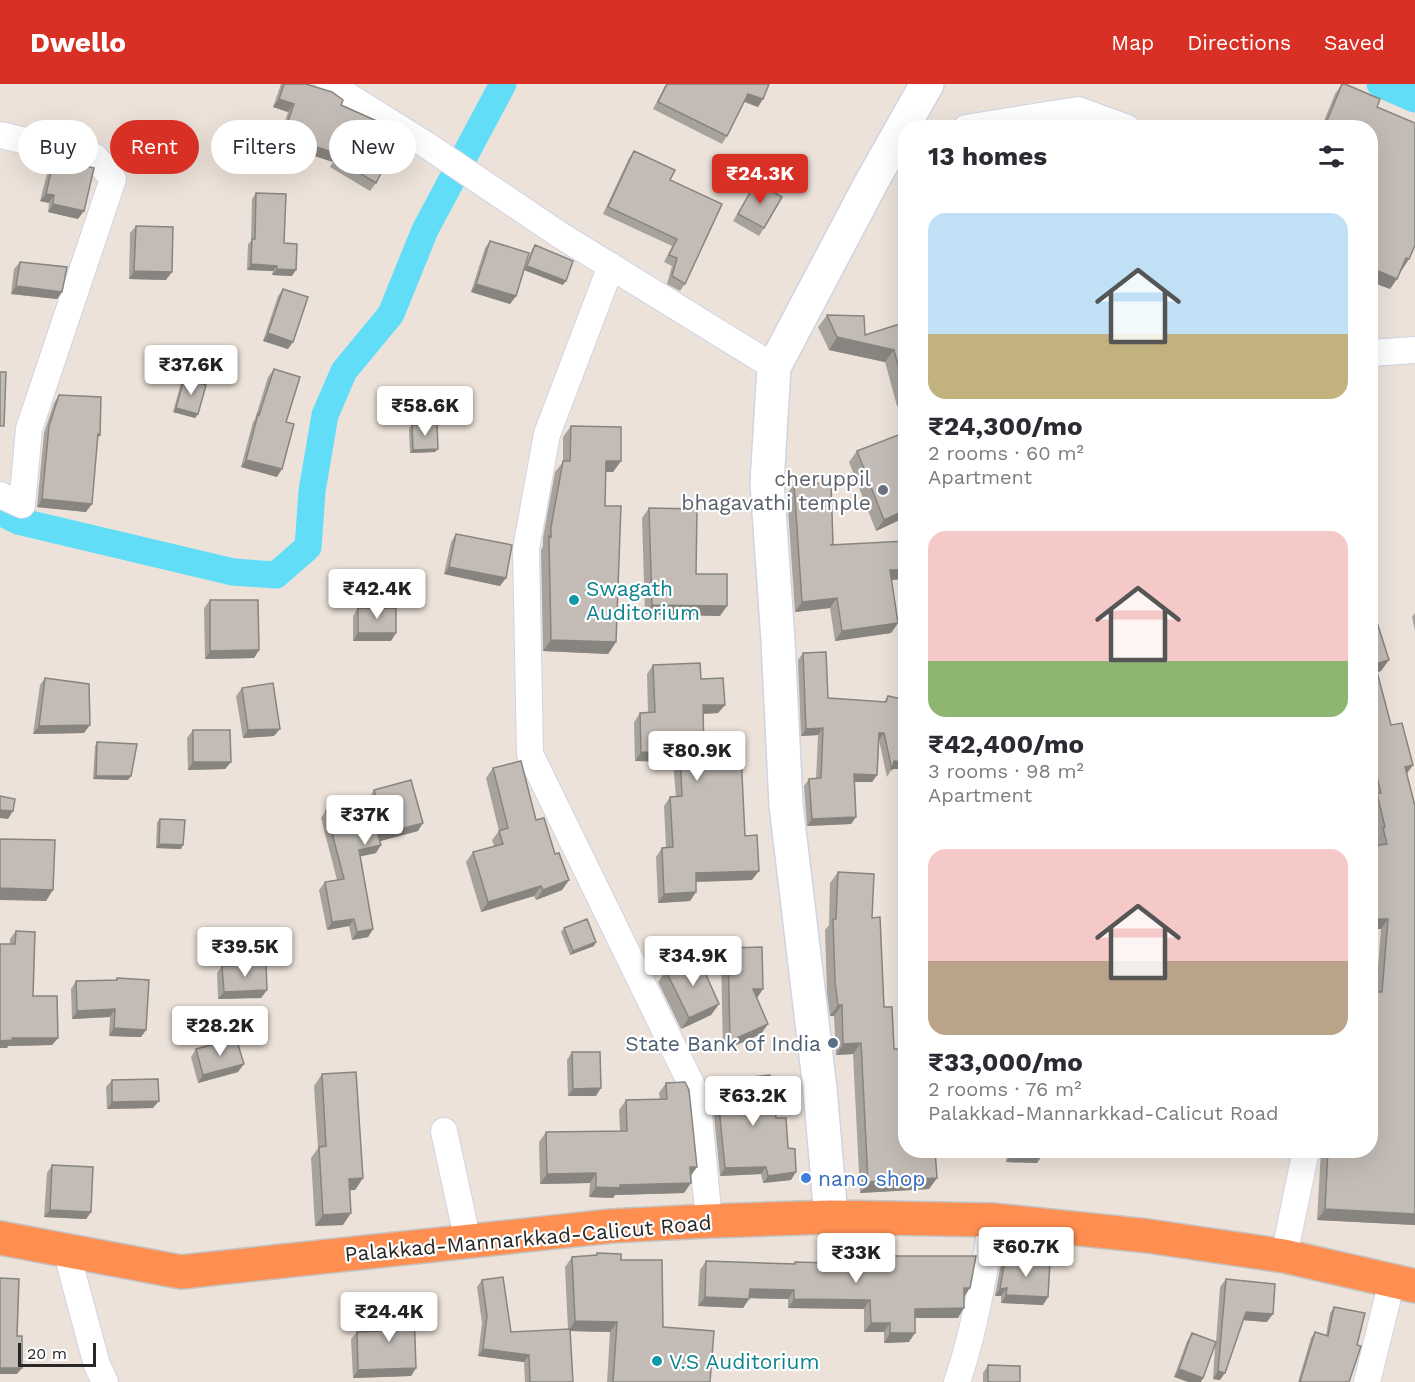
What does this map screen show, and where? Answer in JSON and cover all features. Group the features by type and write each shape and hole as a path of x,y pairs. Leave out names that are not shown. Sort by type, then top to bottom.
{"highway":[{"name":"Palakkad-Mannarkkad-Calicut Road","path":"0,1238 181,1272 611,1226 831,1217 992,1220 1148,1236 1284,1257 1404,1284"}],"street":[{"path":"329,84 428,146 560,235 774,367"},
{"path":"909,120 927,84"},
{"path":"1016,120 1078,110 1105,120"},
{"path":"0,135 95,157 113,179 29,429 22,505 0,495"},
{"path":"831,1217 820,1089 786,805 767,483 774,367 871,183 898,142"},
{"path":"610,266 547,434 526,549 531,753 697,1096 709,1221"},
{"path":"1378,353 1415,350"},
{"path":"444,1131 468,1242"},
{"path":"1284,1257 1304,1158"},
{"path":"957,1382 965,1359 985,1266 992,1220"},
{"path":"66,1250 97,1365 105,1382"},
{"path":"1366,1382 1404,1284"}],"building":[{"path":"284,84 306,84 332,92 343,100 341,105 375,120 329,120 329,151 317,147 317,120 288,120 294,104 279,99"},
{"path":"667,84 769,84 763,99 748,94 727,136 658,102"},
{"path":"1342,84 1345,84 1380,99 1377,107 1415,123 1415,245 1409,259 1406,258 1397,279 1378,271 1378,120 1327,120"},
{"path":"634,151 675,170 670,180 722,204 685,284 672,276 677,258 669,255 677,239 608,207"},
{"path":"50,174 93,174 84,211 53,204 54,195 46,194"},
{"path":"361,174 380,174 376,183"},
{"path":"756,182 782,197 764,228 738,214"},
{"path":"256,193 286,194 284,243 297,244 296,270 251,264 252,239 255,239"},
{"path":"136,226 173,227 172,272 134,271"},
{"path":"490,241 529,253 516,296 476,284"},
{"path":"535,245 573,261 566,281 527,266"},
{"path":"20,262 67,267 62,292 16,286"},
{"path":"283,289 308,297 293,342 268,333"},
{"path":"827,315 864,316 865,335 898,325 898,366 894,350 837,337"},
{"path":"274,369 300,377 286,422 294,424 282,469 246,460 258,414"},
{"path":"0,372 6,372 4,426 0,426"},
{"path":"184,379 206,385 198,414 176,408"},
{"path":"59,395 101,397 100,435 98,434 92,504 42,499 49,426"},
{"path":"437,424 438,449 413,450 412,425"},
{"path":"571,426 621,427 621,461 606,461 605,506 621,506 616,642 551,640 549,536 551,537 563,461 570,461"},
{"path":"898,435 898,514 884,520 857,451"},
{"path":"831,483 833,544 830,545 898,541 898,570 890,570 898,623 842,631 837,598 802,602 794,484"},
{"path":"649,508 697,509 696,574 727,574 727,606 652,605"},
{"path":"456,534 512,545 506,578 449,567"},
{"path":"210,600 258,600 259,650 210,651"},
{"path":"358,608 396,608 396,633 358,633"},
{"path":"1378,626 1389,660 1378,663"},
{"path":"826,652 828,698 886,702 888,696 898,698 898,761 894,761 892,770 884,733 879,733 877,775 854,774 856,817 812,819 809,779 821,778 823,728 806,729 803,653"},
{"path":"700,663 701,679 723,678 725,705 703,705 704,756 741,754 745,836 757,835 759,871 696,873 696,892 664,894 662,848 673,847 670,797 682,796 680,753 641,752 640,713 655,712 653,665"},
{"path":"1378,675 1391,725 1402,723 1413,765 1405,767 1415,806 1415,1214 1325,1209 1328,1158 1378,1158 1378,992 1382,992 1388,919 1378,919 1378,845 1387,844 1378,798 1378,794 1381,793 1378,781"},
{"path":"45,678 89,684 90,725 39,726"},
{"path":"273,683 280,729 248,730 242,688"},
{"path":"193,730 230,730 231,762 193,762"},
{"path":"97,742 137,744 131,776 96,776"},
{"path":"521,761 536,820 544,818 555,854 559,853 569,880 543,890 541,886 488,902 473,852 503,844 499,831 508,828 493,768"},
{"path":"411,780 423,823 378,835 381,845 359,850 373,929 357,932 354,919 332,922 325,882 344,879 326,810 376,798 374,790"},
{"path":"0,796 15,799 13,811 0,810"},
{"path":"160,819 185,820 183,845 159,844"},
{"path":"0,839 55,840 53,890 0,888"},
{"path":"838,872 874,874 872,918 880,917 884,1007 892,1007 894,1049 898,1049 898,1158 936,1158 937,1178 868,1182 861,1043 843,1044 842,1005 838,1005 835,982 833,919 836,919"},
{"path":"587,919 596,942 573,951 564,928"},
{"path":"16,931 35,932 33,996 57,996 58,1038 12,1038 13,1040 0,1041 0,944 15,944"},
{"path":"762,947 763,989 753,989 768,1024 730,1041 728,948"},
{"path":"698,957 719,1004 689,1018 666,971"},
{"path":"266,964 267,990 224,992 222,966"},
{"path":"117,978 149,980 146,1030 114,1028 115,1009 77,1011 76,981 117,980"},
{"path":"236,1038 244,1064 203,1075 196,1049"},
{"path":"572,1052 600,1052 601,1088 573,1089"},
{"path":"356,1072 363,1178 349,1179 351,1213 323,1215 319,1147 326,1146 322,1074"},
{"path":"770,1075 776,1118 786,1118 788,1148 795,1149 796,1172 768,1176 766,1167 725,1168 715,1081"},
{"path":"158,1079 159,1101 112,1102 112,1080"},
{"path":"685,1082 689,1090 697,1167 690,1167 691,1183 620,1185 620,1188 596,1187 596,1173 547,1174 546,1132 627,1131 626,1100 667,1099 666,1083"},
{"path":"52,1165 93,1167 91,1212 50,1210"},
{"path":"597,1253 621,1254 621,1260 662,1260 663,1327 714,1331 710,1382 613,1382 617,1322 575,1321 572,1257 597,1255"},
{"path":"868,1256 976,1256 970,1288 964,1288 964,1308 915,1309 915,1333 890,1333 890,1323 871,1323 870,1300 794,1299 794,1290 750,1289 749,1299 705,1297 706,1261 868,1264"},
{"path":"1005,1260 1050,1261 1048,1297 1006,1295 1007,1288 1000,1289"},
{"path":"503,1277 511,1332 570,1329 573,1382 530,1382 529,1355 483,1349 487,1316 482,1280"},
{"path":"0,1278 19,1279 17,1336 22,1336 22,1368 0,1368"},
{"path":"1226,1279 1275,1284 1273,1314 1246,1312 1225,1373 1218,1371"},
{"path":"1334,1307 1365,1313 1357,1345 1361,1346 1349,1382 1300,1382 1315,1332 1328,1336"},
{"path":"414,1309 416,1368 358,1370 357,1332 381,1331 380,1310"},
{"path":"1192,1333 1216,1342 1203,1378 1179,1369"},
{"path":"988,1365 1020,1366 1020,1382 988,1382"}],"waterway":[{"path":"0,512 18,521 233,572 276,575 308,547 312,491 325,415 344,371 391,314 425,230 503,84"},
{"path":"1380,84 1415,99"}],"place":[{"name":"cheruppil bhagavathi temple","path":"883,490"},
{"name":"Swagath Auditorium","path":"574,600"},
{"name":"State Bank of India","path":"833,1043"},
{"name":"nano shop","path":"806,1178"},
{"name":"V.S Auditorium","path":"657,1361"}]}
